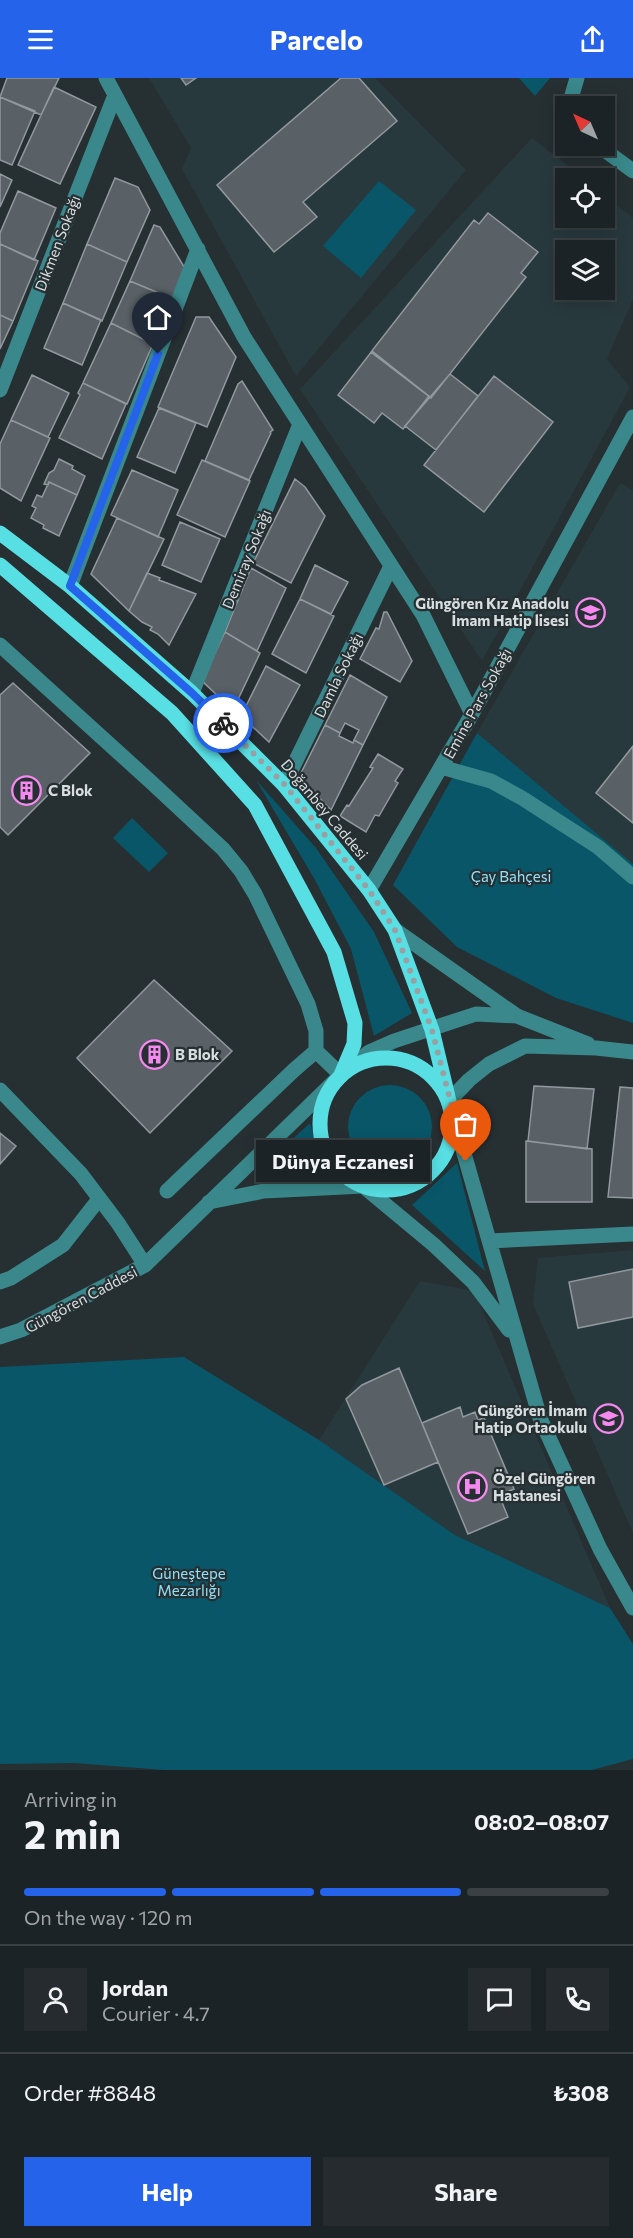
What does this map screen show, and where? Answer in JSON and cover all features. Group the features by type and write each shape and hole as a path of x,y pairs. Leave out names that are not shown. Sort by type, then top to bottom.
{"main road":[{"name":"Doğanbey Caddesi","path":"0,533 70,586 192,693 284,784 369,890 395,930 432,1030 449,1101"},
{"path":"0,565 172,713 255,805 334,952 354,1023 354,1044 342,1075"},
{"path":"383,1058 406,1060 426,1070 437,1081 449,1101 453,1122 450,1144 440,1163 425,1178 405,1188 384,1191 363,1186 343,1175 328,1158 321,1137 320,1114 327,1092 342,1075 361,1062 383,1058"}],"street":[{"path":"106,78 244,337 423,615 472,714"},
{"path":"572,96 577,78"},
{"name":"Dikmen Sokağı","path":"0,390 115,95"},
{"path":"612,156 633,171"},
{"path":"70,586 198,249"},
{"name":"Emine Pars Sokağı","path":"369,890 628,440 633,417"},
{"name":"Demiray Sokağı","path":"192,693 300,424"},
{"name":"Damla Sokağı","path":"284,784 391,566"},
{"path":"0,645 223,849 242,871 308,1004 316,1031 316,1051 342,1075"},
{"path":"441,767 491,781 522,798 598,847 633,877"},
{"path":"395,930 518,1016 596,1048"},
{"name":"Güngören Caddesi","path":"0,1337 21,1330 146,1265 209,1202 369,1052 394,1041 476,1014 518,1016"},
{"path":"633,1052 596,1048 525,1046 489,1064 469,1080 449,1101 540,1418 600,1549 633,1608"},
{"path":"167,1191 316,1051"},
{"path":"0,1090 81,1174 146,1265"},
{"path":"209,1202 264,1191 363,1186 434,1245 473,1282 506,1324 521,1355"},
{"path":"0,1282 11,1278 63,1245 99,1199"},
{"path":"489,1241 633,1234"}],"shaded area":[{"path":"149,78 375,78 466,170 296,376 182,169 191,148"},
{"path":"532,138 571,168 555,168 555,228 615,228 615,203 633,218 633,299 607,359 630,387 482,661 300,389"},
{"name":"Güngören Kız Anadolu İmam Hatip lisesi","path":"620,483 633,490 633,864 477,733"},
{"name":"Güngören İmam Hatip Ortaokulu","path":"633,1250 633,1533 533,1304 538,1258"},
{"name":"Özel Güngören Hastanesi","path":"420,1281 474,1291 610,1608 455,1535 319,1440"}],"green space":[{"path":"519,78 550,78 535,96"},
{"path":"379,181 416,210 361,278 323,246"},
{"name":"Çay Bahçesi","path":"477,733 633,864 633,1023 556,998 457,947 393,885"},
{"path":"256,780 316,848 374,932 412,1013 374,1036 351,949 315,880"},
{"path":"132,818 168,853 149,872 113,838"},
{"path":"390,1085 406,1088 420,1097 429,1111 432,1127 429,1143 420,1157 406,1166 390,1169 374,1166 360,1157 351,1143 348,1127 351,1111 360,1097 374,1088"},
{"path":"310,1123 325,1176 258,1171"},
{"path":"457,1163 485,1271 412,1205"},
{"name":"Güneştepe Mezarlığı","path":"184,1357 319,1440 455,1535 610,1608 633,1644 633,1759 592,1770 164,1770 74,1763 0,1764 0,1367"}],"building":[{"path":"7,78 59,78 41,115 0,97"},
{"path":"181,78 196,78 186,85"},
{"path":"341,78 359,78 397,121 303,202 317,217 274,252 217,185"},
{"path":"54,87 96,107 60,184 18,165"},
{"path":"0,97 35,111 12,165 0,160"},
{"path":"0,174 12,180 0,207"},
{"path":"115,178 138,187 150,210 127,262 87,244"},
{"path":"18,191 56,208 34,260 0,244 0,233"},
{"path":"488,213 538,252 521,273 526,277 431,398 371,352 474,220 479,224"},
{"path":"154,225 160,227 186,270 173,299 130,281"},
{"path":"0,244 38,261 13,321 0,315"},
{"path":"87,244 127,262 102,321 63,303"},
{"path":"130,281 173,299 153,344 111,323"},
{"path":"63,303 101,320 82,365 44,348"},
{"path":"0,315 13,321 0,349"},
{"path":"196,317 209,317 236,357 207,427 158,407"},
{"path":"111,323 153,344 127,404 83,383"},
{"path":"372,351 429,396 403,429 382,413 374,423 338,395"},
{"path":"450,374 478,396 436,450 405,426"},
{"path":"32,375 69,393 48,437 11,420"},
{"path":"494,376 553,422 484,512 424,465"},
{"path":"242,381 273,430 270,432 249,480 205,461 238,384"},
{"path":"83,383 126,404 102,459 59,438 80,395 78,393"},
{"path":"159,408 196,423 175,473 137,457"},
{"path":"11,420 50,438 21,501 0,488 0,444"},
{"path":"59,459 73,466 72,469 85,476 77,495 49,482 48,485 44,484"},
{"path":"202,460 250,481 225,537 177,515"},
{"path":"132,470 178,490 158,537 111,515"},
{"path":"295,479 305,487 325,516 291,583 253,563"},
{"path":"49,482 77,495 59,536 43,528 44,525 31,518 36,508 32,506 37,495 42,497"},
{"path":"117,518 164,539 129,611 91,574"},
{"path":"180,522 220,539 201,582 162,565"},
{"path":"315,565 348,582 331,614 300,599"},
{"path":"251,568 286,588 257,651 225,632"},
{"path":"147,573 196,594 169,645 158,634 150,630 152,627 129,611"},
{"path":"300,599 334,616 306,673 272,654"},
{"path":"384,612 387,612 412,661 400,682 360,659 376,628 379,629"},
{"path":"225,632 260,653 233,710 202,681"},
{"path":"266,666 300,685 269,742 241,716"},
{"path":"350,675 387,697 363,745 354,740 359,730 345,723 340,733 325,725"},
{"name":"C Blok","path":"13,683 90,753 8,835 0,827 0,695"},
{"path":"325,725 340,733 339,736 363,745 331,810 299,777"},
{"path":"633,746 633,823 596,793"},
{"path":"378,754 403,769 395,781 398,783 379,816 375,815 366,832 340,816 373,768 370,767"},
{"name":"B Blok","path":"154,980 232,1051 150,1133 77,1058"},
{"path":"534,1086 594,1089 587,1149 528,1141"},
{"path":"620,1087 633,1088 633,1198 608,1197"},
{"path":"0,1133 16,1146 0,1164"},
{"path":"526,1141 592,1149 592,1202 526,1202"},
{"path":"633,1269 633,1317 578,1328 569,1282"},
{"path":"399,1368 438,1462 384,1485 346,1399 362,1385"},
{"path":"460,1407 463,1417 475,1412 478,1420 484,1418 514,1489 499,1495 508,1517 468,1534 422,1423"}],"way so far":[{"path":"223,723 284,784 369,890 395,930 432,1030 466,1161"}],"place":[{"name":"Güngören Kız Anadolu İmam Hatip lisesi","path":"590,612"},
{"name":"C Blok","path":"27,790"},
{"name":"B Blok","path":"154,1054"},
{"name":"Dünya Eczanesi","path":"466,1161"},
{"name":"Güngören İmam Hatip Ortaokulu","path":"608,1419"},
{"name":"Özel Güngören Hastanesi","path":"472,1487"}],"route":[{"path":"158,354 70,586 223,723"}]}
